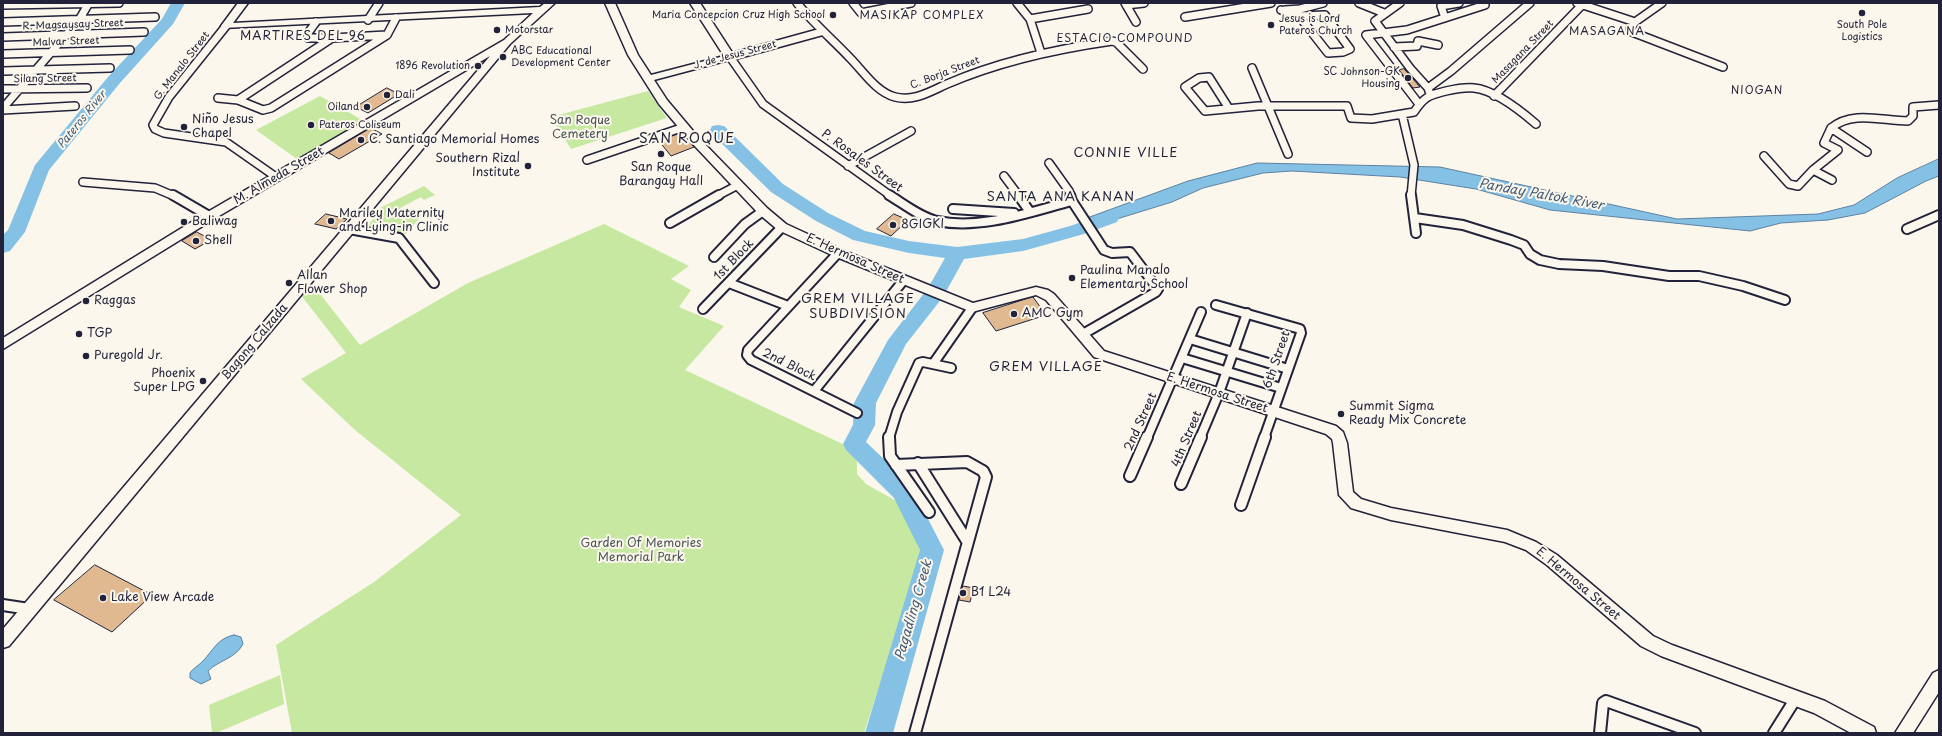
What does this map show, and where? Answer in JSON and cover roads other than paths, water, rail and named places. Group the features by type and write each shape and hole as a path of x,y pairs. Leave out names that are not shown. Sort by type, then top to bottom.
{"street":[{"path":"4,4 119,3"},
{"path":"226,26 243,3"},
{"path":"368,20 379,3"},
{"name":"M. Almeda Street","path":"3,344 209,216 507,42 550,3"},
{"name":"E. Hermosa Street","path":"610,3 633,54 664,102 684,127 738,185 763,211 782,227 903,281 972,308 1040,292 1050,297 1099,354 1331,430 1338,436 1340,443 1346,495 1356,504 1392,514 1507,536 1531,546 1552,560 1647,641 1667,650 1819,707 1868,733"},
{"name":"P. Rosales Street","path":"695,3 763,104 890,198 926,217 938,221 976,223 1027,213 1072,201"},
{"name":"C. Borja Street","path":"797,3 821,32 886,93 900,98 921,96 977,71 1041,53 1115,41 1143,69"},
{"path":"853,3 859,13 911,3"},
{"path":"1018,3 1030,19 1041,53"},
{"path":"1136,22 1126,4 1144,3"},
{"path":"1185,17 1245,4 1271,3"},
{"path":"1275,3 1281,10 1299,16 1325,15 1350,49 1343,52 1328,52 1299,16"},
{"path":"1359,3 1384,13"},
{"path":"1387,3 1397,5"},
{"path":"1445,18 1440,7 1445,4 1459,3"},
{"path":"1467,3 1474,8"},
{"path":"1228,107 1209,77 1205,76 1195,80 1185,87 1185,89 1205,111 1228,107 1266,105 1347,106 1351,118 1372,119 1414,112 1429,91 1530,3"},
{"path":"1662,3 1635,22 1630,29 1632,32 1723,67"},
{"path":"3,109 79,20 89,4"},
{"path":"1281,10 1300,9 1319,4"},
{"path":"1580,4 1635,22"},
{"name":"Masagana Street","path":"1494,96 1580,4"},
{"path":"1397,5 1375,20 1394,47 1429,91"},
{"path":"1419,104 1366,36 1368,34 1407,30 1485,5"},
{"path":"1030,19 1088,9"},
{"path":"226,26 542,10"},
{"path":"3,22 155,17"},
{"path":"218,98 238,100 263,110 271,108 386,35 396,18"},
{"path":"316,22 308,33 308,38 386,35"},
{"name":"G. Manalo Street","path":"226,26 170,97 153,125 155,128 164,133 226,142 276,177"},
{"name":"R. Magsaysay Street","path":"3,37 144,32"},
{"name":"J. de Jesus Street","path":"648,79 821,32"},
{"path":"238,100 332,38"},
{"path":"1394,47 1417,46 1418,41 1438,45"},
{"name":"Bagong Calzada","path":"3,641 507,42"},
{"name":"Malvar Street","path":"3,54 130,50"},
{"path":"3,71 110,68"},
{"path":"1252,68 1266,105 1288,154"},
{"name":"Silang Street","path":"3,89 87,88"},
{"path":"1429,91 1474,88 1494,96 1525,114 1536,124"},
{"path":"1764,156 1789,184 1798,186 1813,170 1838,150 1824,143 1830,128 1839,121 1856,117 1890,121 1908,121 1913,116 1913,106 1939,105"},
{"path":"3,109 75,106"},
{"path":"1402,114 1414,166 1411,200 1415,218 1416,233"},
{"path":"587,160 684,127"},
{"path":"1830,128 1867,152"},
{"path":"848,166 911,131"},
{"path":"1049,163 1069,191 1072,201 1082,218 1107,252 1130,252 1158,290 1083,334"},
{"path":"1813,170 1832,180"},
{"path":"1004,176 1027,213"},
{"path":"83,182 155,188 170,194 209,216"},
{"path":"670,223 738,185"},
{"path":"953,209 1027,213"},
{"path":"714,257 745,224 763,211"},
{"path":"1907,229 1939,215"},
{"path":"1415,218 1462,225 1524,245 1530,254 1540,260 1559,264 1603,266 1669,276 1699,276 1743,286 1785,300"},
{"name":"1st Block","path":"704,309 782,227"},
{"path":"349,229 399,238 434,283"},
{"name":"2nd Block","path":"838,253 748,350 747,355 751,360 858,413"},
{"path":"814,391 903,281"},
{"path":"729,283 788,306"},
{"name":"6th Street","path":"1216,305 1300,329 1299,339 1241,505"},
{"path":"933,364 972,308"},
{"name":"2nd Street","path":"1130,476 1174,378 1201,312"},
{"name":"4th Street","path":"1181,484 1219,393 1247,313"},
{"path":"1190,339 1288,369"},
{"path":"1182,358 1281,388"},
{"path":"929,512 890,456 888,441 897,412 917,365 923,362 951,368"},
{"path":"896,465 966,462 973,464 983,471 986,478 967,541 915,733"},
{"path":"918,463 967,541"},
{"path":"3,605 29,609"},
{"path":"1902,733 1939,678"},
{"path":"1774,733 1796,698"},
{"path":"1600,733 1603,704 1606,701 1695,733"}],"water":[{"name":"Panday Paltok River","path":"1939,159 1939,176 1926,181 1865,213 1828,220 1781,223 1750,231 1550,210 1476,189 1400,177 1292,171 1263,173 1203,188 1172,202 1094,226 1087,218 1188,181 1257,163 1440,167 1677,219 1818,214 1854,205 1897,178"},
{"path":"234,635 241,637 243,644 236,653 212,667 208,671 211,679 201,684 190,678 191,671 202,662 219,642"}],"waterway":[{"name":"Pateros River","path":"3,247 16,232 41,169 114,80 168,21 178,3"},
{"path":"718,130 777,188 822,217 860,236 909,247 957,253"},
{"path":"957,253 1023,245 1077,230 1110,218"},
{"name":"Pagadling Creek","path":"879,733 932,550 902,491 854,444 864,425 865,403 898,340 936,292 957,253"}],"place":[{"name":"South Pole Logistics","path":"1862,13"},
{"name":"Maria Concepcion Cruz High School","path":"833,15"},
{"name":"Jesus is Lord Pateros Church","path":"1271,25"},
{"name":"Motorstar","path":"497,30"},
{"name":"ABC Educational Development Center","path":"503,57"},
{"name":"1896 Revolution","path":"478,66"},
{"name":"SC Johnson-GK Housing","path":"1408,78"},
{"name":"Dali","path":"387,95"},
{"name":"Oiland","path":"367,107"},
{"name":"Pateros Coliseum","path":"311,125"},
{"name":"Niño Jesus Chapel","path":"184,127"},
{"name":"C. Santiago Memorial Homes","path":"361,140"},
{"name":"San Roque Barangay Hall","path":"661,154"},
{"name":"Southern Rizal Institute","path":"528,166"},
{"name":"Mariley Maternity and Lying-in Clinic","path":"331,221"},
{"name":"Baliwag","path":"184,222"},
{"name":"8GIGKI","path":"893,225"},
{"name":"Shell","path":"196,241"},
{"name":"Paulina Manalo Elementary School","path":"1072,278"},
{"name":"Allan Flower Shop","path":"289,283"},
{"name":"Raggas","path":"86,301"},
{"name":"AMC Gym","path":"1014,314"},
{"name":"TGP","path":"79,334"},
{"name":"Puregold Jr.","path":"86,356"},
{"name":"Phoenix Super LPG","path":"203,381"},
{"name":"Summit Sigma Ready Mix Concrete","path":"1341,414"},
{"name":"B1 L24","path":"963,593"},
{"name":"Lake View Arcade","path":"103,598"}],"district":[{"name":"MASIKAP COMPLEX","path":"922,16"},
{"name":"MASAGANA","path":"1607,32"},
{"name":"MARTIRES DEL 96","path":"303,37"},
{"name":"ESTACIO COMPOUND","path":"1125,39"},
{"name":"NIOGAN","path":"1757,91"},
{"name":"SAN ROQUE","path":"687,139"},
{"name":"CONNIE VILLE","path":"1126,153"},
{"name":"SANTA ANA KANAN","path":"1061,197"},
{"name":"GREM VILLAGE SUBDIVISION","path":"858,306"},
{"name":"GREM VILLAGE","path":"1046,367"}],"park label":[{"name":"San Roque Cemetery","path":"580,128"},
{"name":"Garden Of Memories Memorial Park","path":"641,551"}]}
